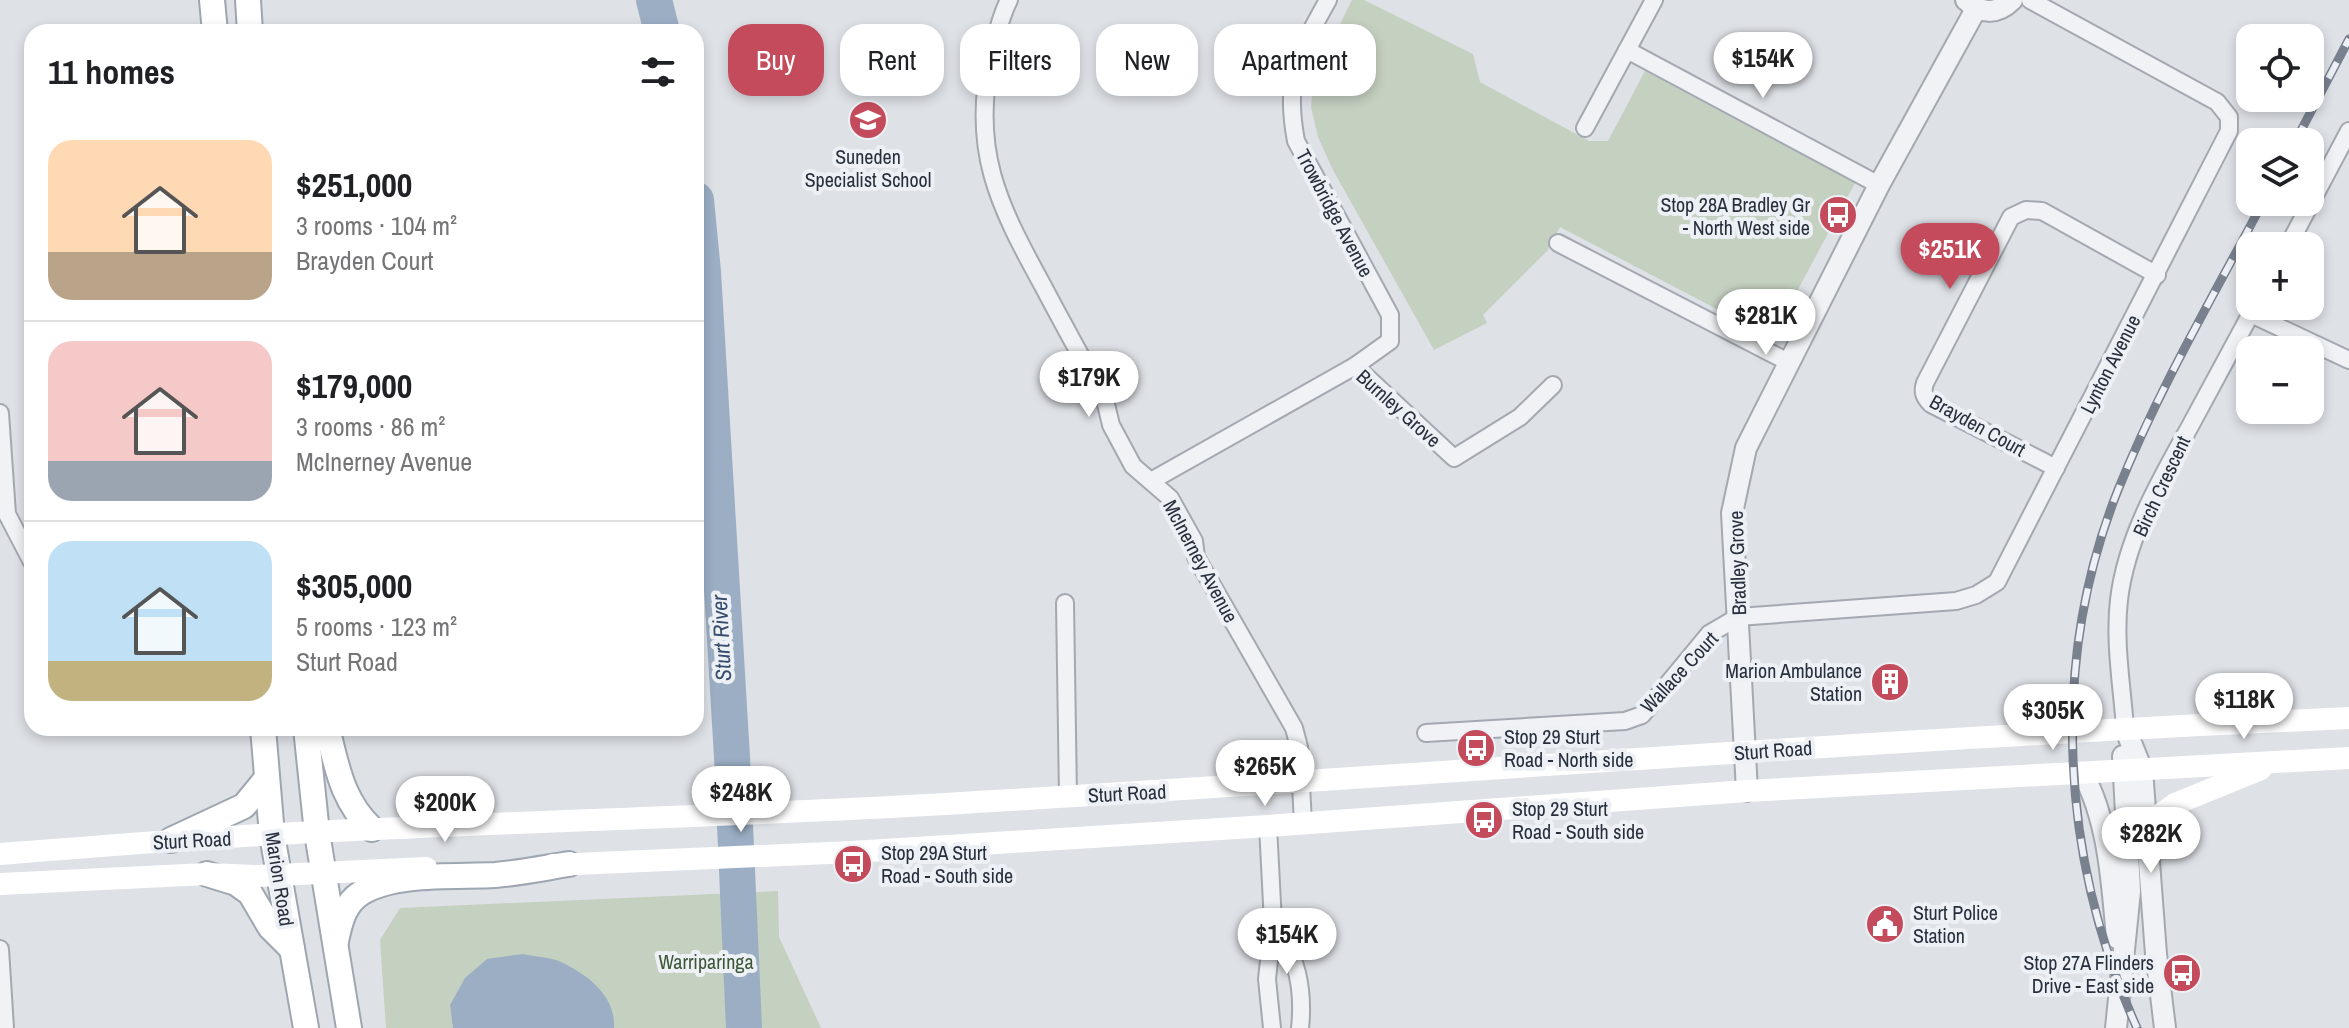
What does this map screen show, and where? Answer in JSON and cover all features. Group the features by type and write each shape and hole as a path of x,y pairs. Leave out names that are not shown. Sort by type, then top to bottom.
{"main road":[{"path":"212,0 214,24"},
{"path":"248,0 250,24"},
{"name":"Sturt Road","path":"0,854 171,840 372,829 698,817 1068,797 2125,728 2349,718"},
{"name":"Marion Road","path":"264,736 272,835 306,1028"},
{"path":"307,736 317,833 349,1028"},
{"path":"329,736 342,787 357,814 372,829"},
{"name":"Sturt Road","path":"0,884 783,855 1268,826 1747,791 2349,758"},
{"path":"2146,825 2175,804 2277,762"},
{"path":"171,840 244,806 267,778"},
{"path":"334,947 349,903 377,886 395,881 500,875 569,864"},
{"path":"207,874 236,883 250,893 270,927 292,949"}],"street":[{"name":"McInerney Avenue","path":"1009,0 1002,13 987,77 984,139 995,190 1007,222 1105,400 1111,425 1133,466 1170,498 1194,541 1196,557 1294,728 1299,747 1303,823"},
{"name":"Trowbridge Avenue","path":"1328,0 1298,60 1290,109 1296,141 1390,315 1390,341 1355,366"},
{"path":"1585,128 1654,0"},
{"path":"1971,4 1989,12 2001,9 2012,0"},
{"name":"Lynton Avenue","path":"1738,617 1956,601 1976,595 1997,582 2225,143 2229,117 2217,102 2030,0"},
{"name":"Bradley Grove","path":"1747,791 1732,513 1746,448 1971,4"},
{"path":"1627,50 1879,185"},
{"path":"2295,232 2349,131"},
{"name":"Brayden Court","path":"2056,468 1931,404 1922,390 2011,217 2026,210 2042,211 2157,275"},
{"path":"1558,243 1788,362"},
{"name":"Birch Crescent","path":"2125,728 2118,634 2119,599 2131,551 2163,474 2248,320"},
{"path":"2272,320 2349,360"},
{"name":"Burnley Grove","path":"1151,481 1355,366 1454,458 1520,417 1553,385"},
{"path":"0,413 7,514 24,547"},
{"path":"1065,603 1068,797"},
{"name":"Wallace Court","path":"1426,733 1625,721 1642,715 1709,634 1738,617"},
{"path":"2125,728 2146,825 2165,1028"},
{"path":"2116,1028 2130,891 2132,770"},
{"path":"2083,774 2097,809 2110,868 2120,978"},
{"path":"1268,826 1273,923 1267,979 1272,1028"},
{"path":"1273,923 1284,937 1296,968 1301,994 1300,1028"},
{"path":"0,949 5,1028"}],"green space":[{"path":"1352,0 1364,0 1473,54 1480,82 1589,141 1608,141 1645,71 1855,183 1772,338 1560,227 1547,251 1483,315 1487,323 1434,350 1333,170 1318,137 1311,107 1312,96 1376,96 1376,24 1340,24"},
{"name":"Warriparinga","path":"778,891 779,937 821,1028 386,1028 380,940 400,908"}],"water":[{"path":"523,954 561,962 590,980 610,1006 614,1028 453,1028 450,1005 465,978 487,959"}],"waterway":[{"name":"Sturt River","path":"654,0 660,24"},
{"name":"Sturt River","path":"704,289 732,757 744,1028"}],"railway":[{"path":"2302,128 2349,39"},
{"path":"2137,1028 2112,964 2092,897 2079,830 2073,761 2074,692 2081,623 2096,556 2118,490 2150,416 2256,216"}],"place":[{"name":"Suneden Specialist School","path":"868,120"},
{"name":"Stop 28A Bradley Gr - North West side","path":"1838,215"},
{"name":"Marion Ambulance Station","path":"1890,682"},
{"name":"Stop 29 Sturt Road - North side","path":"1476,748"},
{"name":"Stop 29 Sturt Road - South side","path":"1484,820"},
{"name":"Stop 29A Sturt Road - South side","path":"853,864"},
{"name":"Sturt Police Station","path":"1885,924"},
{"name":"Stop 27A Flinders Drive - East side","path":"2182,973"}]}
